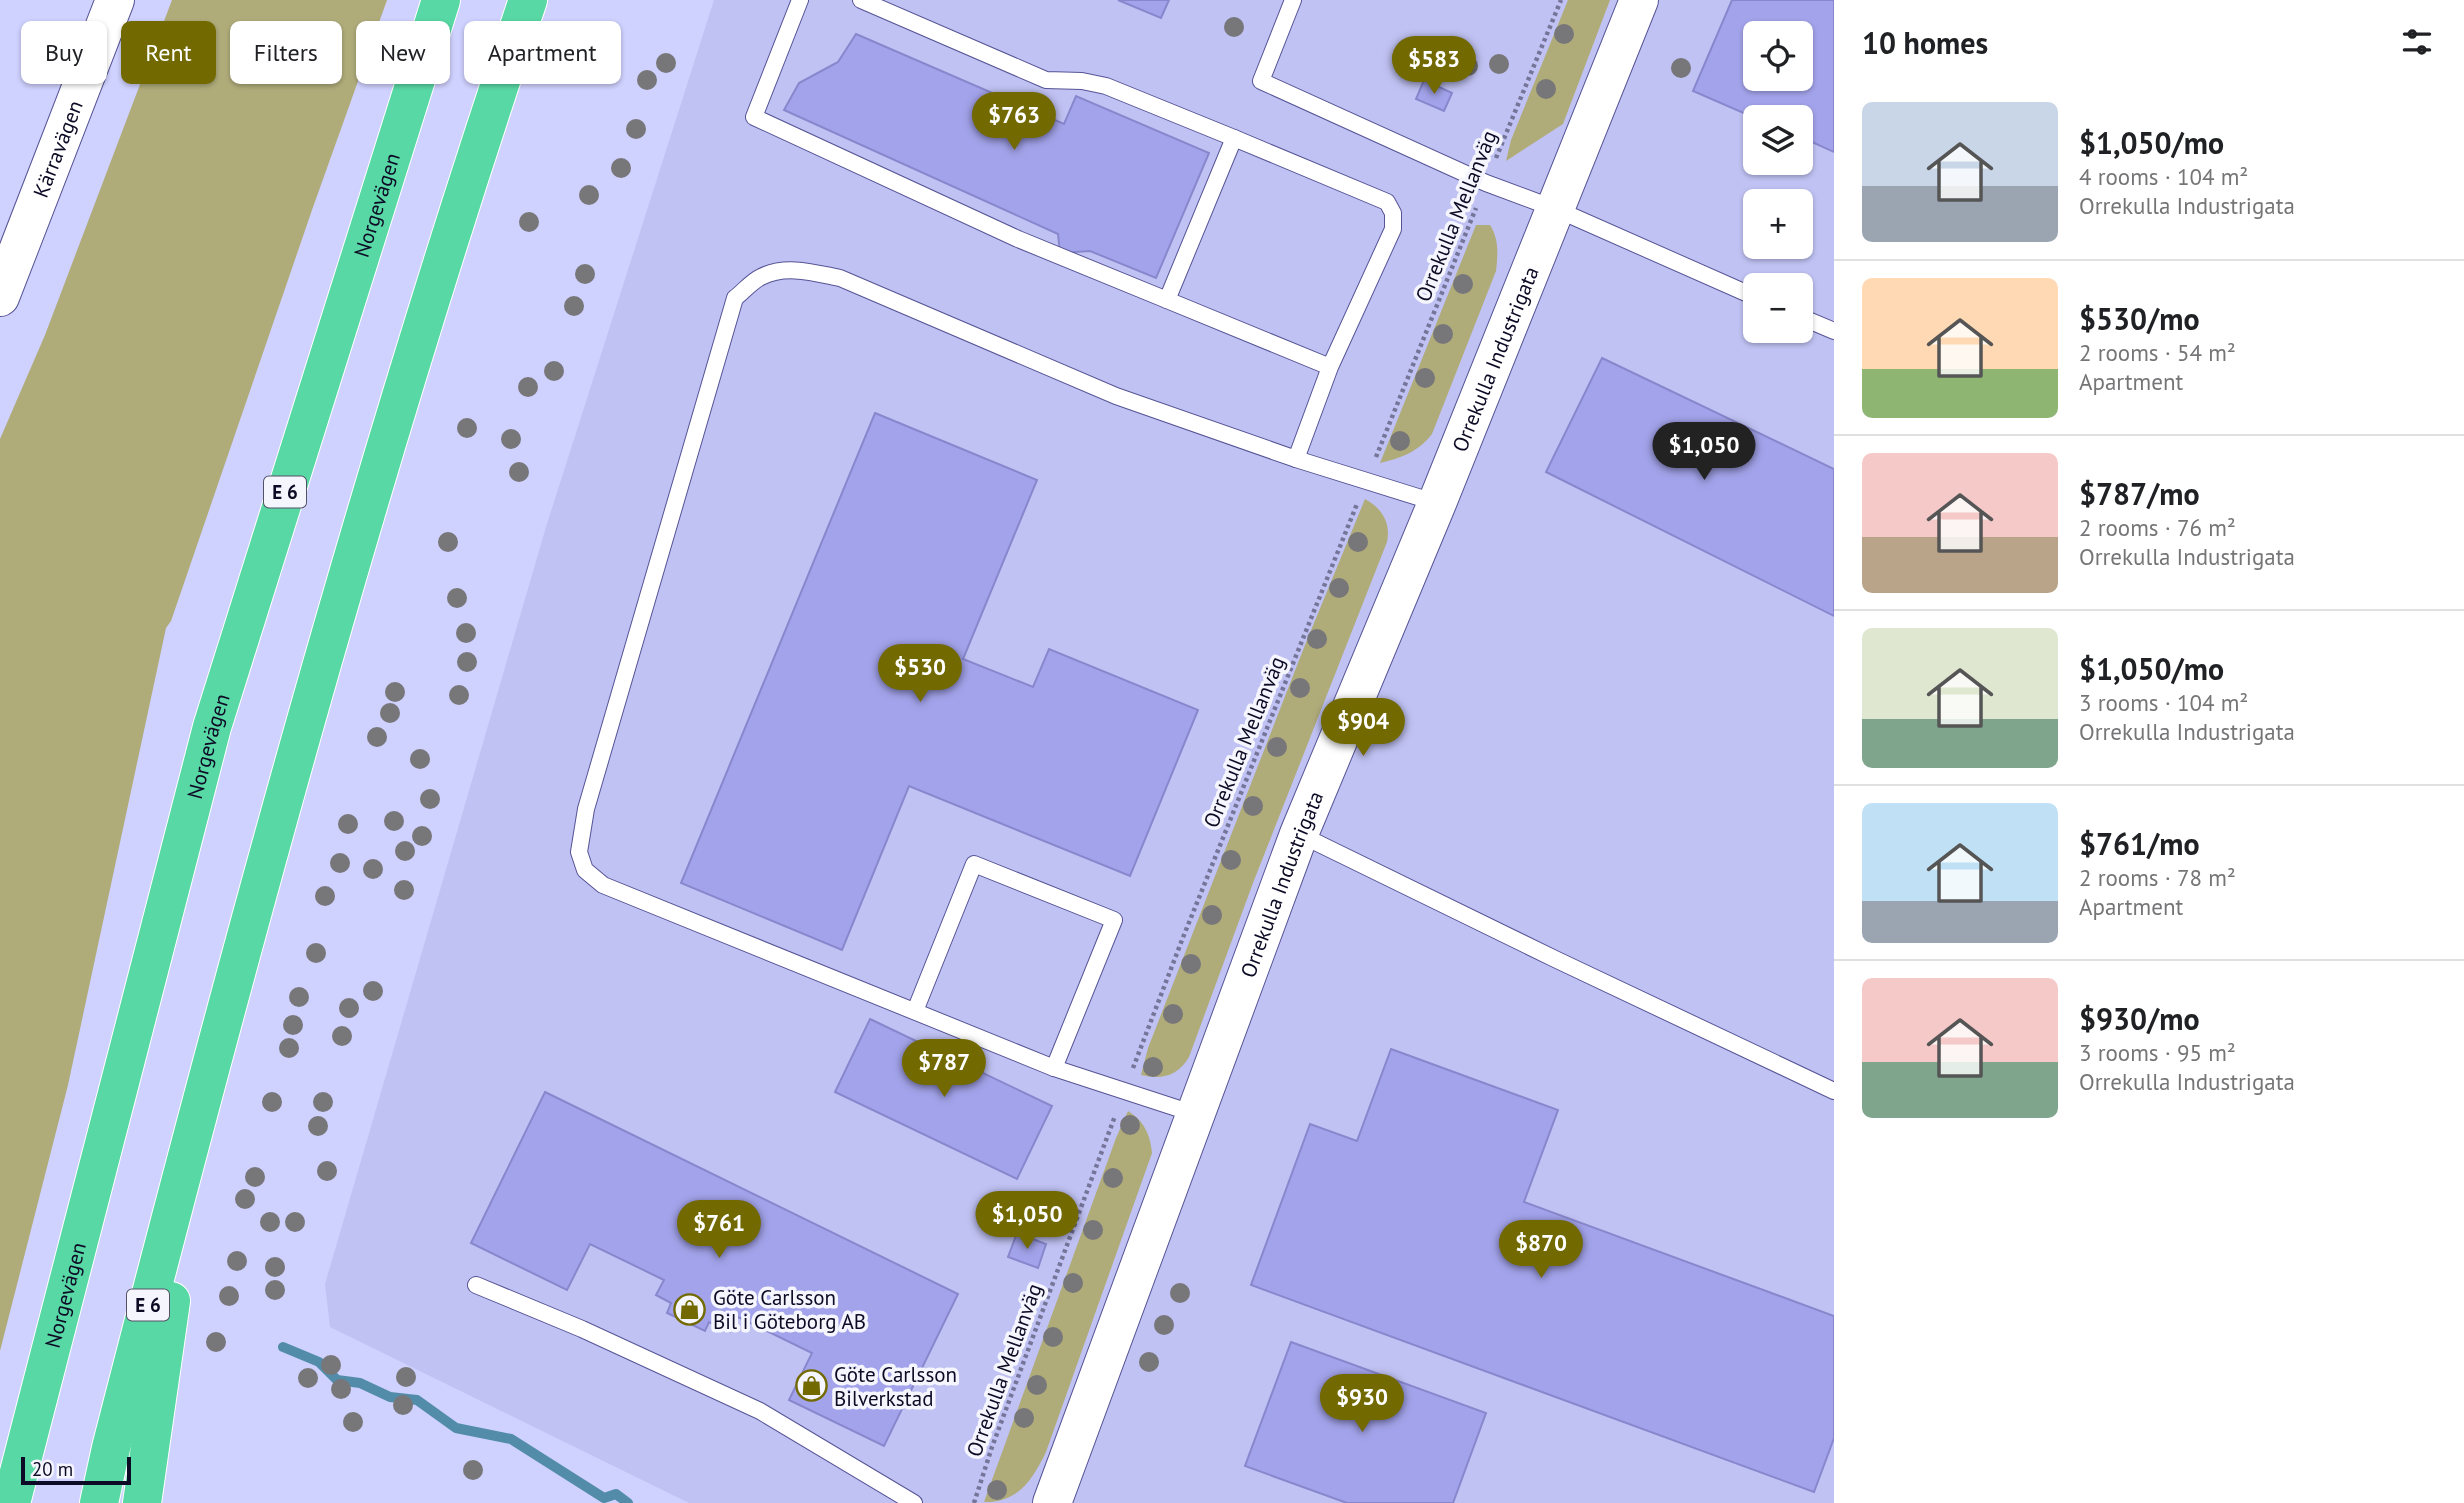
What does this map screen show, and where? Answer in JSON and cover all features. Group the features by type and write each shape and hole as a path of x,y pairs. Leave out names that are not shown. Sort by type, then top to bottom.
{"highway":[{"name":"Norgevägen","path":"11,1492 212,727 441,0"},
{"name":"E 6","path":"99,1503 199,1107 300,742 410,370 528,0"},
{"path":"142,1503 199,1107"}],"street":[{"name":"Kärravägen","path":"0,298 115,0"},
{"name":"Orrekulla Industrigata","path":"1052,1503 1299,834 1437,503 1639,0"}],"lane":[{"path":"800,0 754,117 1018,239 1330,367"},
{"path":"861,0 1046,80 1106,86 1387,202 1393,213 1393,229 1330,367 1296,459"},
{"path":"1293,0 1261,82 1486,183 1556,209 1743,292"},
{"path":"1167,300 1234,138"},
{"path":"1196,1115 1054,1068 603,885 585,870 579,852 586,809 735,298 760,277 780,271 802,271 840,278 1116,396 1296,459 1437,503"},
{"path":"1813,322 1834,331"},
{"path":"1299,834 1834,1091"},
{"path":"915,1012 974,864 1114,919 1054,1068"},
{"path":"477,1285 582,1329 760,1411 914,1503"}],"path":[{"name":"Orrekulla Mellanväg","path":"974,1503 992,1447 1182,940 1561,0"}],"shaded area":[{"path":"172,0 387,0 380,21 356,21 357,84 171,621 166,628 68,1085 0,1351 0,439 45,335 140,84 216,84 216,21 164,21"},
{"path":"714,0 1834,0 1834,1503 689,1503 330,1327 325,1284 546,527"},
{"path":"1568,0 1610,0 1563,124 1506,161 1511,140"},
{"path":"1476,225 1490,225 1493,230 1497,247 1496,271 1432,434 1409,453 1380,463"},
{"path":"1365,499 1384,517 1388,529 1387,542 1253,883 1189,1057 1180,1069 1169,1075 1141,1075 1148,1048 1305,645"},
{"path":"1128,1111 1145,1129 1152,1153 1046,1452 1023,1488 1006,1498 984,1502 1116,1138"}],"building":[{"path":"1118,0 1169,0 1161,18"},
{"path":"1732,0 1834,0 1834,152 1813,142 1813,105 1743,105 1743,113 1693,91"},
{"path":"856,34 1064,124 1076,96 1209,153 1156,278 1090,251 1060,253 1058,234 784,110 799,83 838,62"},
{"path":"1424,80 1452,93 1444,111 1416,99"},
{"path":"1602,358 1834,469 1834,616 1546,472"},
{"path":"875,413 1037,480 963,659 1033,687 1049,649 1198,710 1130,876 909,786 842,950 681,883"},
{"path":"870,1019 1052,1106 1017,1179 835,1092"},
{"path":"1391,1049 1558,1110 1524,1202 1834,1316 1834,1438 1814,1492 1251,1285 1310,1124 1357,1141"},
{"path":"545,1092 958,1294 884,1446 789,1400 812,1353 738,1317 730,1332 709,1322 705,1331 667,1313 671,1303 656,1295 664,1280 590,1244 567,1290 471,1243"},
{"path":"1017,1233 1046,1244 1038,1268 1008,1257"},
{"path":"1291,1342 1486,1413 1453,1503 1347,1503 1245,1466"}],"waterway":[{"path":"283,1347 319,1362 337,1380 360,1383 390,1397 417,1400 456,1428 511,1439 604,1498 616,1494 628,1503"}],"place":[{"name":"Göte Carlsson Bil i Göteborg AB","path":"690,1309"},
{"name":"Göte Carlsson Bilverkstad","path":"811,1386"}]}
